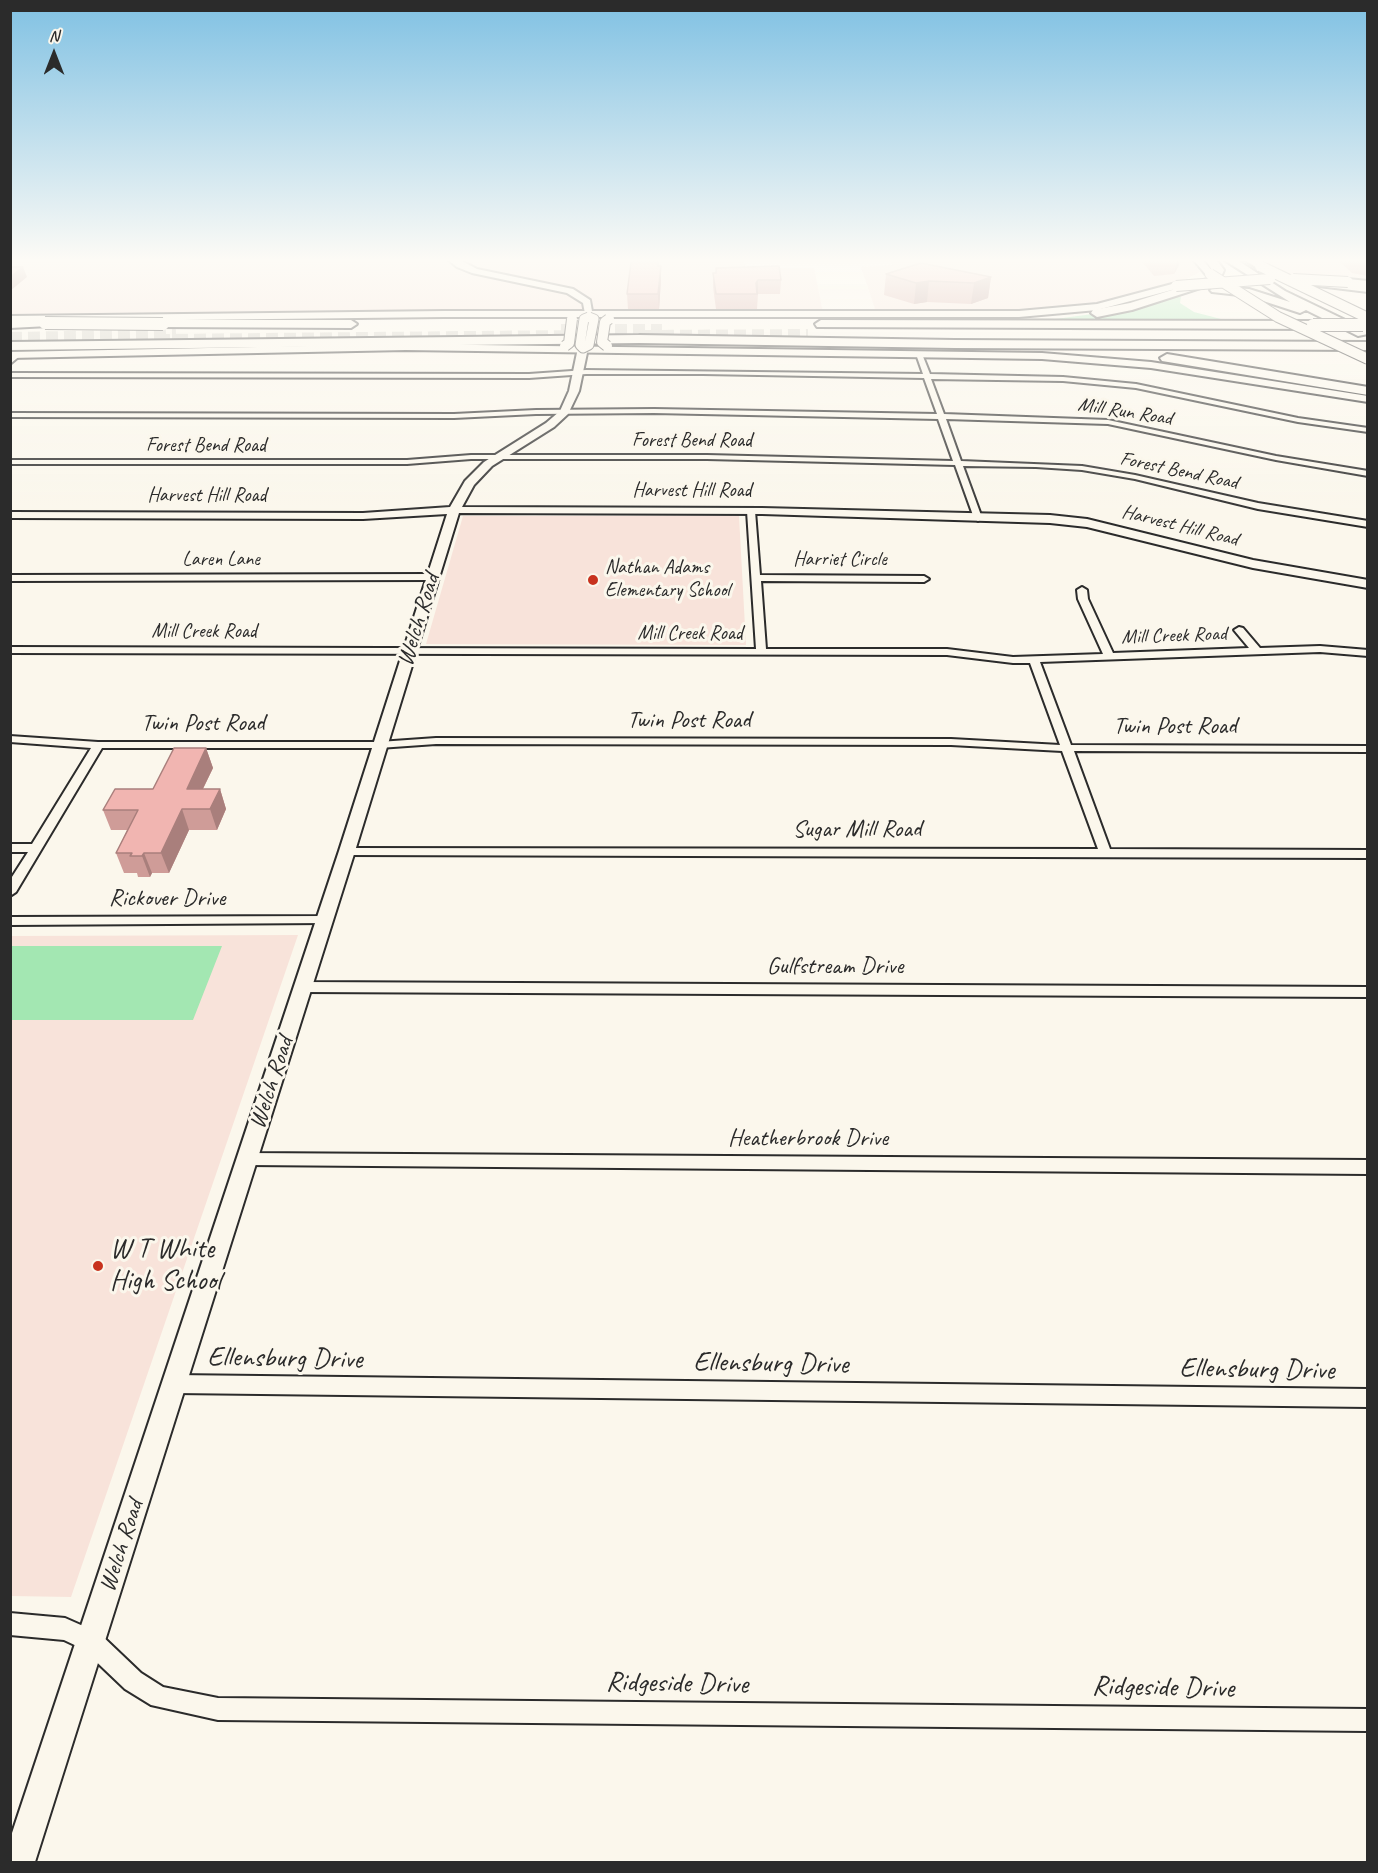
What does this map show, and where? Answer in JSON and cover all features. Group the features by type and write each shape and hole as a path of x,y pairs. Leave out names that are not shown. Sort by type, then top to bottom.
{"highway":[{"path":"13,351 104,345"},
{"path":"698,345 992,355"},
{"path":"843,345 1322,350"},
{"path":"1338,345 1299,355 1293,362 1308,376 1325,382 1368,386"},
{"path":"1075,349 1171,359 1365,396"}],"main road":[{"path":"535,350 566,345"},
{"path":"608,345 612,348"},
{"path":"13,351 612,348 1069,357 1123,361 1365,396"}],"street":[{"name":"Welch Road","path":"19,1863 248,1159 454,510 469,483 498,457 550,425 564,412 572,397 583,349 588,345"},
{"path":"10,362 13,351"},
{"path":"919,354 978,518"},
{"path":"10,375 529,376 578,372 703,372 1064,379 1170,392 1298,420 1368,430"},
{"name":"Mill Run Road","path":"10,416 454,416 564,412 1058,418 1108,422 1286,460 1368,474"},
{"name":"Forest Bend Road","path":"10,462 407,462 498,457 747,457 1056,466 1102,471 1258,506 1368,524"},
{"name":"Harvest Hill Road","path":"10,515 363,516 454,510 751,511 1050,519 1088,524 1253,564 1368,584"},
{"path":"751,511 761,652"},
{"name":"Laren Lane","path":"10,578 432,577"},
{"name":"Harriet Circle","path":"755,578 924,579"},
{"path":"1082,590 1083,599 1109,656"},
{"path":"1239,630 1257,651"},
{"name":"Mill Creek Road","path":"10,650 947,652 992,659 1034,660 1320,649 1368,653"},
{"path":"1034,660 1106,854"},
{"name":"Twin Post Road","path":"10,739 98,745 379,745 436,741 951,742 1065,748 1368,749"},
{"path":"10,892 98,745"},
{"path":"10,848 37,848"},
{"name":"Sugar Mill Road","path":"347,851 1368,854"},
{"name":"Rickover Drive","path":"10,921 324,920"},
{"name":"Gulfstream Drive","path":"303,987 1368,992"},
{"name":"Heatherbrook Drive","path":"248,1159 1368,1167"},
{"name":"Ellensburg Drive","path":"175,1384 1368,1398"},
{"name":"Ridgeside Drive","path":"10,1624 35,1624 65,1629 91,1641 133,1681 159,1697 218,1709 1368,1720"}],"shaded area":[{"name":"Nathan Adams Elementary School","path":"463,516 739,516 746,645 426,644"},
{"name":"W T White High School","path":"298,935 71,1597 11,1596 11,936"}],"green space":[{"path":"11,946 222,946 193,1020 11,1020"}],"building":[{"path":"174,748 206,748 187,789 220,789 210,809 182,809 161,853 130,856 132,853 116,853 138,810 103,810 115,789 153,789"}],"place":[{"name":"Nathan Adams Elementary School","path":"593,580"},
{"name":"W T White High School","path":"98,1266"}]}
